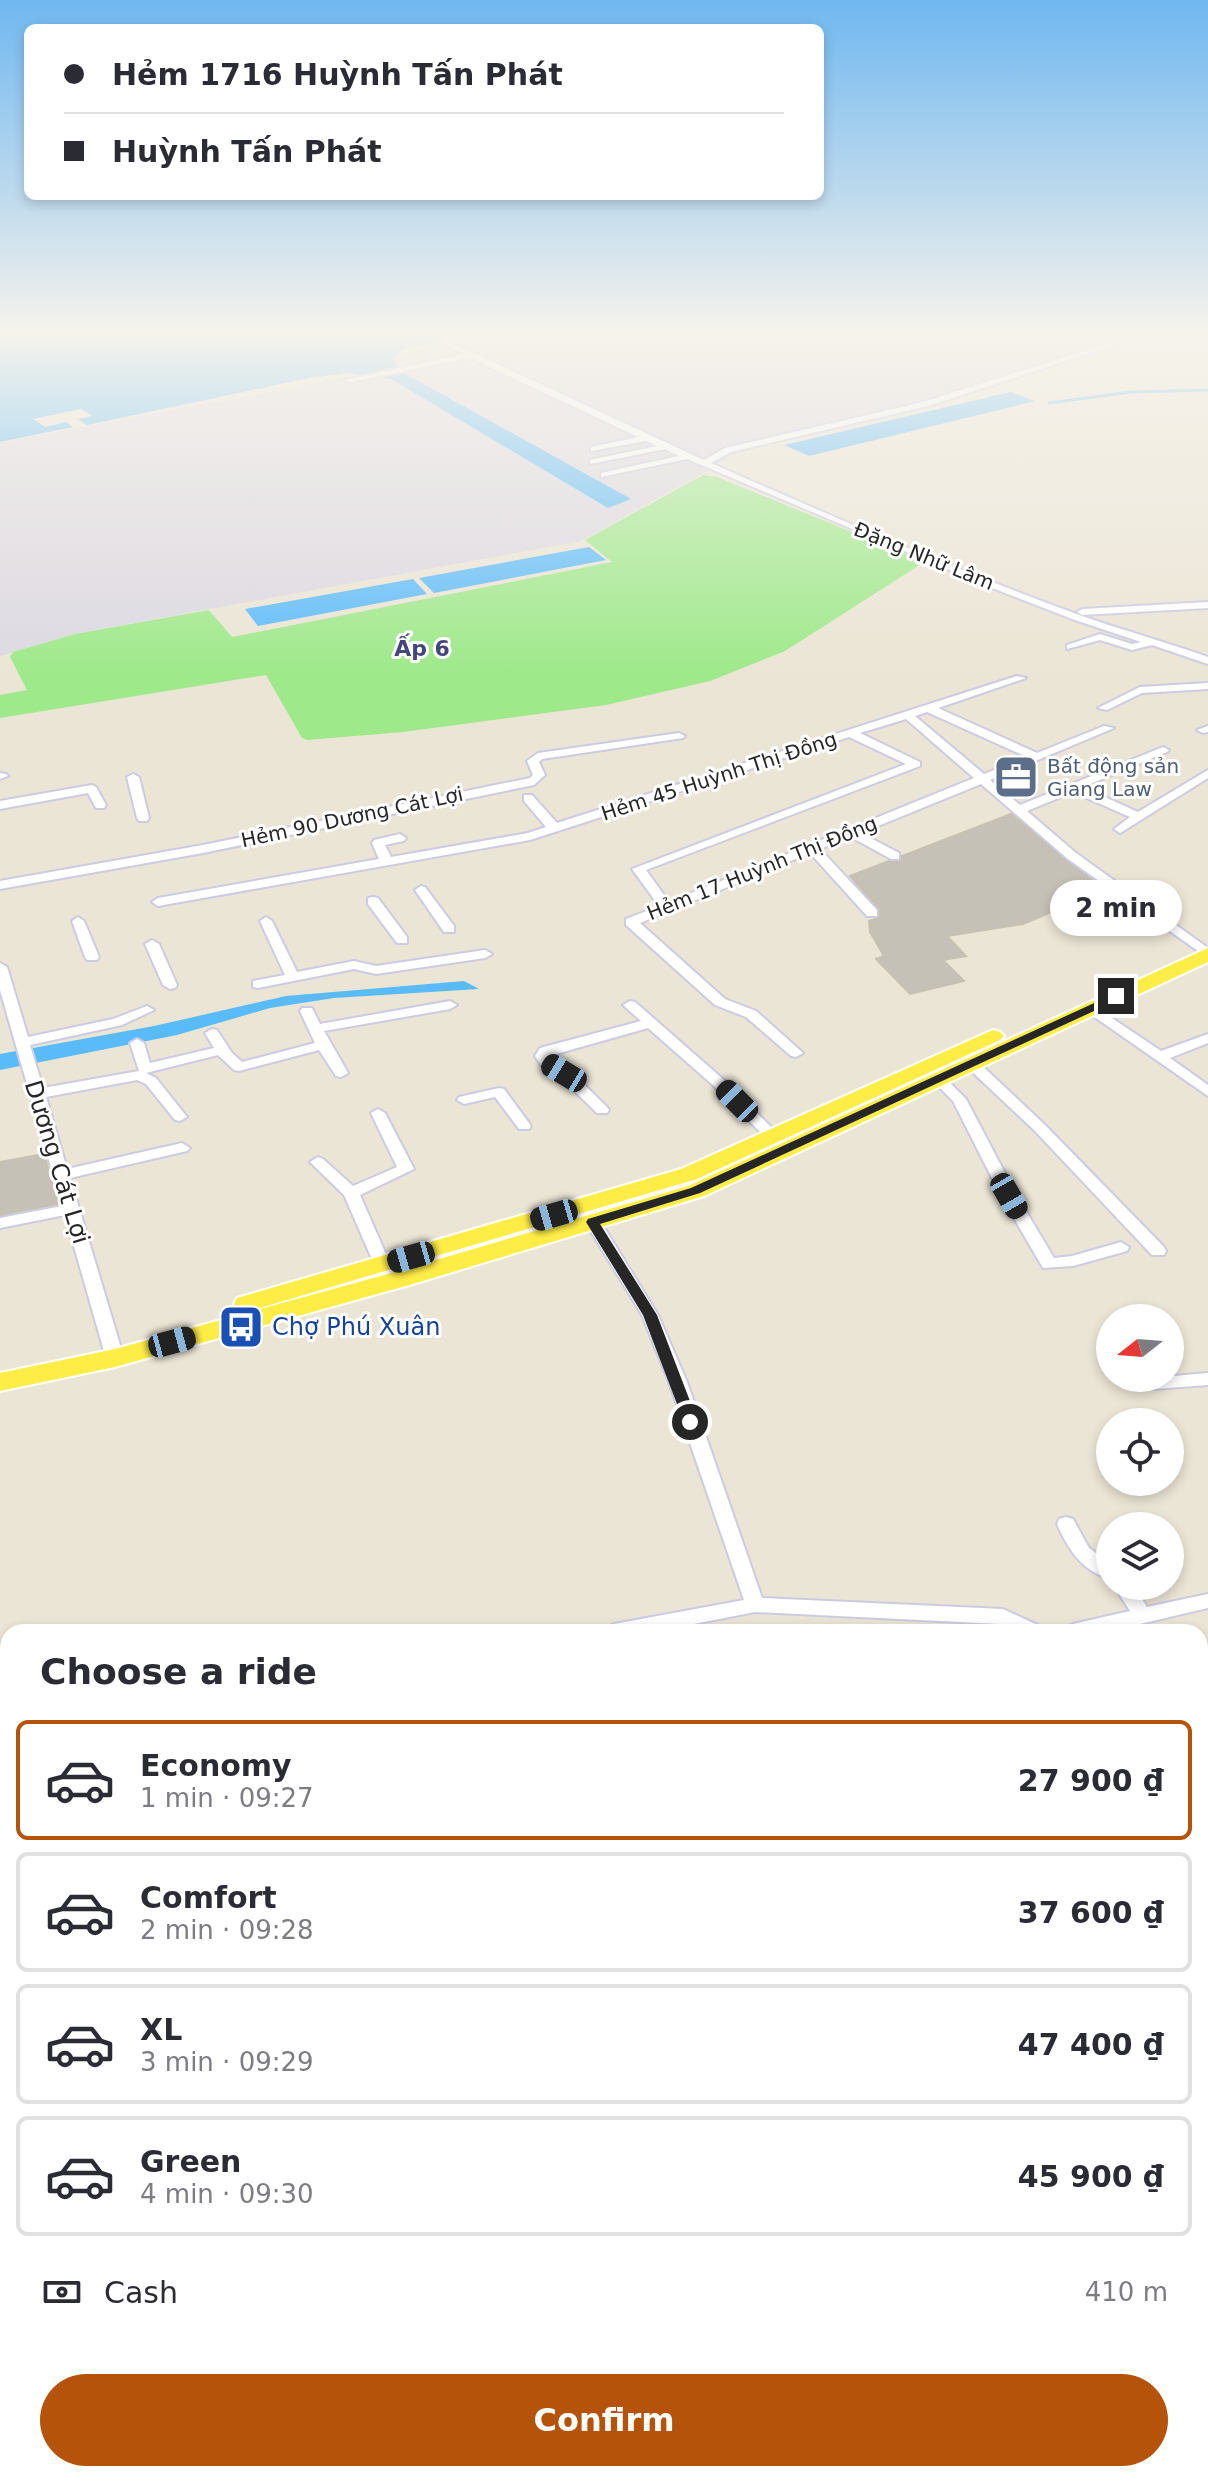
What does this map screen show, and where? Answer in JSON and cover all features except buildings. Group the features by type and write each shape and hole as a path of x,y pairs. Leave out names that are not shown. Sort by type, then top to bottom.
{"main road":[{"path":"0,1368 112,1350 383,1266 588,1214 696,1191 1091,1008 1204,948"},
{"path":"0,1382 588,1214 689,1174 1204,948"}],"street":[{"path":"594,449 610,446"},
{"path":"593,462 667,446"},
{"name":"Đặng Nhữ Lâm","path":"667,446 761,490 1059,610 1112,630 1129,633"},
{"path":"705,463 728,450 746,446"},
{"path":"604,475 689,456"},
{"name":"Đặng Nhữ Lâm","path":"722,471 1129,633 1208,661"},
{"path":"1082,612 1208,605"},
{"path":"1071,647 1100,637 1132,647 1155,641"},
{"name":"Hẻm 45 Huỳnh Thị Đồng","path":"158,902 530,836 1021,678"},
{"path":"1103,708 1140,690 1208,686"},
{"path":"930,709 1037,757"},
{"path":"909,716 1096,875 1204,948"},
{"name":"Hẻm 17 Huỳnh Thị Đồng","path":"796,1053 751,1014 720,1002 631,922 665,905 813,849 1108,728"},
{"path":"665,905 638,869 916,764 852,734"},
{"name":"Hẻm 90 Dương Cát Lợi","path":"0,885 203,849 534,781 539,775 533,761 538,756 679,736"},
{"path":"1019,810 1163,750"},
{"path":"1120,829 1208,773"},
{"path":"133,777 143,818"},
{"path":"1075,788 1139,817"},
{"path":"0,805 92,789 100,805"},
{"path":"528,798 554,828"},
{"path":"853,833 895,856"},
{"path":"386,860 378,843 400,838"},
{"path":"813,849 872,913"},
{"path":"421,890 449,929"},
{"path":"373,901 402,940"},
{"path":"78,921 92,957"},
{"path":"266,921 293,977"},
{"path":"152,944 170,985"},
{"path":"258,984 354,965 376,970 485,954"},
{"name":"Dương Cát Lợi","path":"0,967 7,1017 22,1045 112,1350"},
{"path":"314,1029 450,1005"},
{"path":"630,1005 719,1083 772,1136"},
{"path":"1091,1008 1208,1092"},
{"path":"22,1045 117,1022 147,1010"},
{"path":"307,1011 314,1029 341,1073"},
{"path":"602,1110 542,1056 545,1051 651,1023"},
{"path":"212,1033 221,1050 239,1067 323,1045"},
{"path":"1159,1057 1208,1038"},
{"path":"137,1043 145,1069 221,1050"},
{"path":"972,1064 1039,1127 1158,1251"},
{"path":"37,1094 139,1075 151,1081 180,1117"},
{"path":"938,1079 959,1099 1009,1196 1049,1264 1073,1261 1121,1247"},
{"path":"464,1100 499,1092 524,1126"},
{"path":"351,1193 406,1169 378,1113"},
{"path":"62,1175 182,1148"},
{"path":"318,1162 351,1193 383,1266"},
{"path":"0,1223 72,1209"},
{"path":"588,1214 650,1315 678,1382 755,1605"},
{"path":"1184,1381 1208,1379"},
{"path":"1066,1524 1081,1553 1096,1565"},
{"path":"1133,1600 1143,1617"},
{"path":"1110,1624 1208,1601"},
{"path":"687,1624 755,1605 1003,1617 1018,1624"}],"shaded area":[{"path":"0,446 754,446 740,449 581,541 74,634 0,656"}],"green space":[{"path":"703,475 717,477 918,559 918,566 785,651 710,681 606,705 403,732 307,740 302,738 266,675 0,718 0,695 27,690 10,657 13,652 75,634 209,610 232,637 612,562 585,540"}],"water":[{"path":"503,446 535,446 631,499 608,508"},
{"path":"786,446 851,446 809,456"},
{"path":"589,547 606,560 434,593 419,578"},
{"path":"413,579 427,594 258,626 245,609"},
{"path":"464,981 479,989 334,998 270,1008 177,1035 0,1070 0,1054 154,1026 286,996"}],"place":[{"name":"Bất động sản Giang Law","path":"1016,777"},
{"name":"Chợ Phú Xuân","path":"241,1327"}],"district":[{"name":"Ấp 6","path":"422,648"}],"route":[{"path":"690,1422 678,1382 650,1315 593,1222 696,1191 1116,996"}]}
